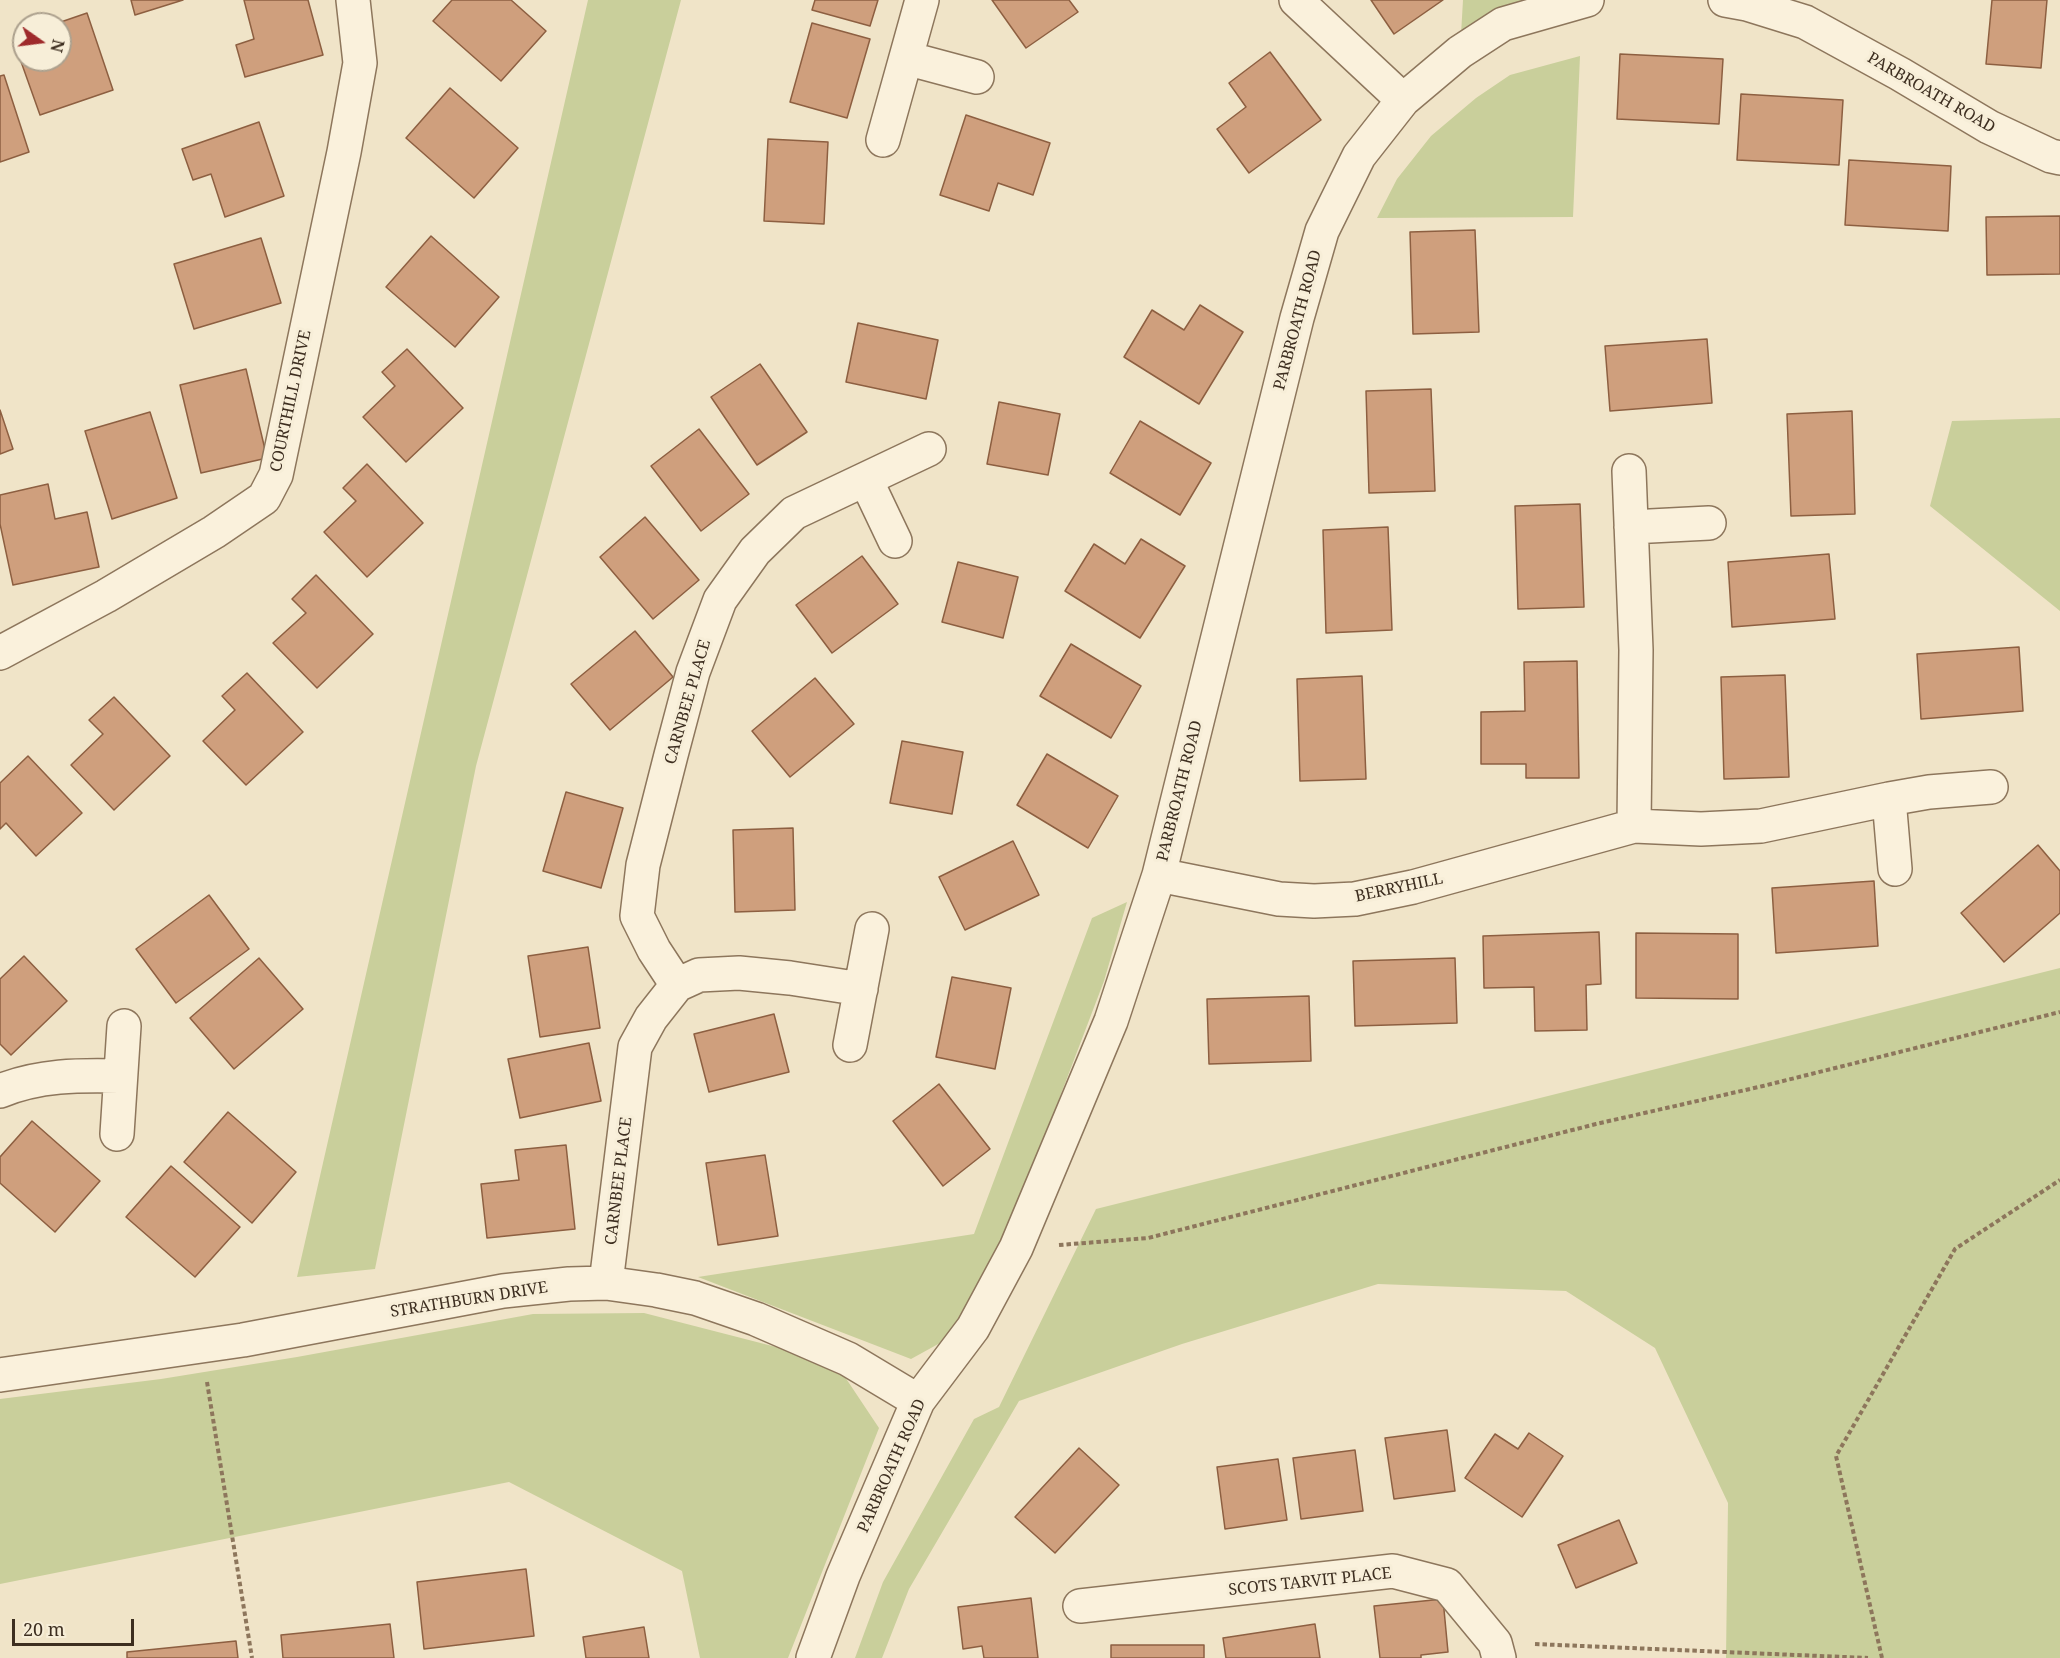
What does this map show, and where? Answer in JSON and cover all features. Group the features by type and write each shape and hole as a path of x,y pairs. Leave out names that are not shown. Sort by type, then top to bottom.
{"street":[{"name":"COURTHILL DRIVE","path":"0,653 116,590 214,532 264,498 276,475 356,86 360,63 353,0"},
{"path":"883,140 922,0"},
{"path":"1296,0 1403,100"},
{"name":"PARBROATH ROAD","path":"813,1658 843,1576 918,1401 973,1328 1016,1248 1111,1021 1159,875 1297,318 1322,231 1359,156 1403,100 1460,52 1503,24 1587,0"},
{"name":"PARBROATH ROAD","path":"1725,0 1809,11 1900,74 1989,127 2060,158"},
{"path":"906,58 977,76"},
{"name":"CARNBEE PLACE","path":"606,1283 635,1047 651,1018 677,985 654,950 637,916 643,865 697,661 720,600 755,551 794,513 928,449"},
{"path":"1629,471 1636,650 1634,826"},
{"path":"866,480 895,541"},
{"path":"1631,528 1709,523"},
{"name":"BERRYHILL","path":"1159,875 1279,899 1314,901 1355,899 1413,887 1634,826 1701,829 1761,826 1929,792 1991,787"},
{"path":"1889,799 1895,869"},
{"path":"850,1045 872,928"},
{"path":"677,985 699,975 740,973 790,978 861,990"},
{"path":"117,1134 124,1026"},
{"path":"0,1091 19,1083 68,1075 120,1076"},
{"name":"STRATHBURN DRIVE","path":"0,1375 201,1346 503,1291 568,1284 606,1283 695,1298 756,1319 848,1359 918,1401"},
{"name":"SCOTS TARVIT PLACE","path":"1080,1606 1393,1571 1447,1585 1497,1650"}],"path":[{"path":"1016,1248 1148,1238 1596,1124 1763,1086 2060,1012"},
{"path":"1882,1658 1836,1456 1955,1249 2060,1180"},
{"path":"201,1346 252,1658"},
{"path":"1497,1650 1868,1658"}],"green space":[{"path":"588,0 681,0 476,766 375,1269 297,1277"},
{"path":"1463,0 1587,0 1460,52"},
{"path":"1580,56 1573,217 1377,218 1397,179 1431,136 1476,98 1510,75"},
{"path":"2060,418 2060,611 1930,506 1952,421"},
{"path":"1127,902 1104,981 1032,1170 960,1332 911,1359 698,1277 974,1234 1092,918"},
{"path":"2060,968 2060,1658 1726,1658 1728,1503 1655,1348 1566,1291 1378,1284 1182,1344 1019,1401 909,1589 882,1658 855,1658 883,1582 974,1419 999,1407 1096,1209"},
{"path":"644,1313 780,1348 845,1377 879,1428 788,1658 700,1658 682,1571 509,1482 0,1584 0,1399 161,1379 533,1314"}],"building":[{"path":"131,0 183,0 135,15"},
{"path":"244,0 308,0 323,55 245,77 236,45 254,39"},
{"path":"452,0 511,0 546,31 501,81 433,21"},
{"path":"815,0 878,0 870,26 812,10"},
{"path":"992,0 1069,0 1078,12 1026,48"},
{"path":"1371,0 1443,0 1394,34"},
{"path":"1992,0 2047,0 2041,68 1986,64"},
{"path":"87,13 113,90 40,115 25,72 72,72 72,18"},
{"path":"812,23 870,39 847,118 790,102"},
{"path":"1270,52 1321,120 1249,173 1217,129 1246,107 1229,83"},
{"path":"1620,54 1723,59 1719,124 1617,119"},
{"path":"4,75 29,152 0,162 0,76"},
{"path":"450,88 518,148 474,198 406,138"},
{"path":"1741,94 1843,100 1839,165 1737,160"},
{"path":"966,115 1050,143 1033,195 998,183 989,211 940,195"},
{"path":"259,122 284,196 225,217 211,174 193,180 182,149"},
{"path":"768,139 828,142 824,224 764,221"},
{"path":"1849,160 1951,166 1948,231 1845,225"},
{"path":"2060,216 2060,274 1987,275 1986,217"},
{"path":"1475,230 1479,332 1413,334 1410,232"},
{"path":"431,236 499,297 455,347 386,287"},
{"path":"261,238 281,303 194,329 174,264"},
{"path":"1200,305 1243,332 1199,404 1124,357 1152,310 1184,330"},
{"path":"858,323 938,340 926,399 846,382"},
{"path":"1707,339 1712,403 1610,411 1605,346"},
{"path":"407,349 463,408 406,462 363,417 395,386 382,372"},
{"path":"760,364 807,432 757,465 711,397"},
{"path":"246,369 267,458 201,473 180,385"},
{"path":"1431,389 1435,491 1369,493 1366,391"},
{"path":"999,402 1060,414 1048,475 987,464"},
{"path":"0,410 13,449 0,454"},
{"path":"1852,411 1855,514 1791,516 1787,414"},
{"path":"150,412 177,498 112,519 85,431"},
{"path":"1140,421 1211,463 1180,515 1110,473"},
{"path":"699,429 749,494 701,531 651,466"},
{"path":"367,464 423,523 367,577 324,532 356,501 343,488"},
{"path":"48,484 55,519 87,512 99,567 13,585 0,524 0,495"},
{"path":"1580,504 1584,607 1518,609 1515,506"},
{"path":"645,517 699,580 653,619 600,557"},
{"path":"1388,527 1392,630 1326,633 1323,530"},
{"path":"1141,539 1185,566 1140,638 1065,591 1094,544 1125,564"},
{"path":"1829,554 1835,619 1732,627 1728,562"},
{"path":"862,556 898,604 832,653 796,605"},
{"path":"958,562 1018,577 1003,638 942,622"},
{"path":"316,575 373,634 317,688 273,643 306,613 292,599"},
{"path":"635,631 673,677 610,730 571,684"},
{"path":"1071,644 1141,686 1111,738 1040,696"},
{"path":"2019,647 2023,711 1921,719 1917,654"},
{"path":"1577,661 1579,778 1526,778 1526,764 1481,764 1481,712 1525,711 1524,662"},
{"path":"247,673 303,732 246,785 203,741 235,710 222,696"},
{"path":"1785,675 1789,777 1724,779 1721,677"},
{"path":"1362,676 1366,779 1300,781 1297,679"},
{"path":"815,678 854,724 790,777 752,731"},
{"path":"114,697 170,756 114,810 71,765 103,734 89,720"},
{"path":"902,741 963,752 952,814 890,803"},
{"path":"1047,754 1118,796 1088,848 1017,805"},
{"path":"28,756 82,813 36,856 6,823 0,829 0,783"},
{"path":"566,792 623,808 601,888 543,871"},
{"path":"793,828 795,910 735,912 733,830"},
{"path":"1013,841 1039,895 965,930 939,877"},
{"path":"2038,845 2060,871 2060,913 2004,962 1961,913"},
{"path":"1874,881 1878,946 1776,953 1772,888"},
{"path":"209,895 249,949 176,1003 136,949"},
{"path":"1599,932 1601,984 1586,985 1587,1030 1535,1031 1534,987 1484,988 1483,936"},
{"path":"1636,933 1738,934 1738,999 1636,998"},
{"path":"588,947 600,1028 540,1037 528,956"},
{"path":"24,956 67,1001 11,1055 0,1044 0,979"},
{"path":"259,958 303,1009 234,1069 190,1018"},
{"path":"1455,958 1457,1023 1355,1026 1353,961"},
{"path":"952,977 1011,988 995,1069 936,1057"},
{"path":"1309,996 1311,1061 1209,1064 1207,999"},
{"path":"774,1014 789,1072 709,1092 694,1034"},
{"path":"589,1043 601,1101 520,1118 508,1059"},
{"path":"939,1084 990,1149 943,1186 893,1121"},
{"path":"228,1112 296,1172 252,1223 184,1162"},
{"path":"32,1121 100,1181 55,1232 0,1183 0,1157"},
{"path":"566,1145 575,1229 487,1238 481,1184 519,1180 515,1150"},
{"path":"765,1155 778,1236 718,1245 706,1163"},
{"path":"171,1166 240,1227 195,1277 126,1217"},
{"path":"1447,1430 1455,1491 1394,1499 1385,1438"},
{"path":"1529,1433 1563,1456 1522,1517 1465,1478 1495,1434 1518,1449"},
{"path":"1079,1448 1119,1485 1055,1553 1015,1517"},
{"path":"1355,1450 1363,1511 1301,1519 1293,1458"},
{"path":"1278,1459 1287,1520 1225,1529 1217,1467"},
{"path":"1619,1520 1637,1563 1576,1588 1558,1545"},
{"path":"526,1569 534,1636 424,1649 417,1582"},
{"path":"1031,1598 1038,1658 984,1658 982,1646 963,1649 958,1607"},
{"path":"1443,1599 1448,1652 1421,1655 1421,1658 1380,1658 1374,1606"},
{"path":"390,1624 394,1658 283,1658 281,1635"},
{"path":"1315,1624 1320,1658 1226,1658 1223,1638"},
{"path":"644,1627 649,1658 586,1658 583,1637"},
{"path":"236,1641 238,1658 127,1658 127,1652"},
{"path":"1111,1645 1204,1645 1204,1658 1111,1658"}]}
